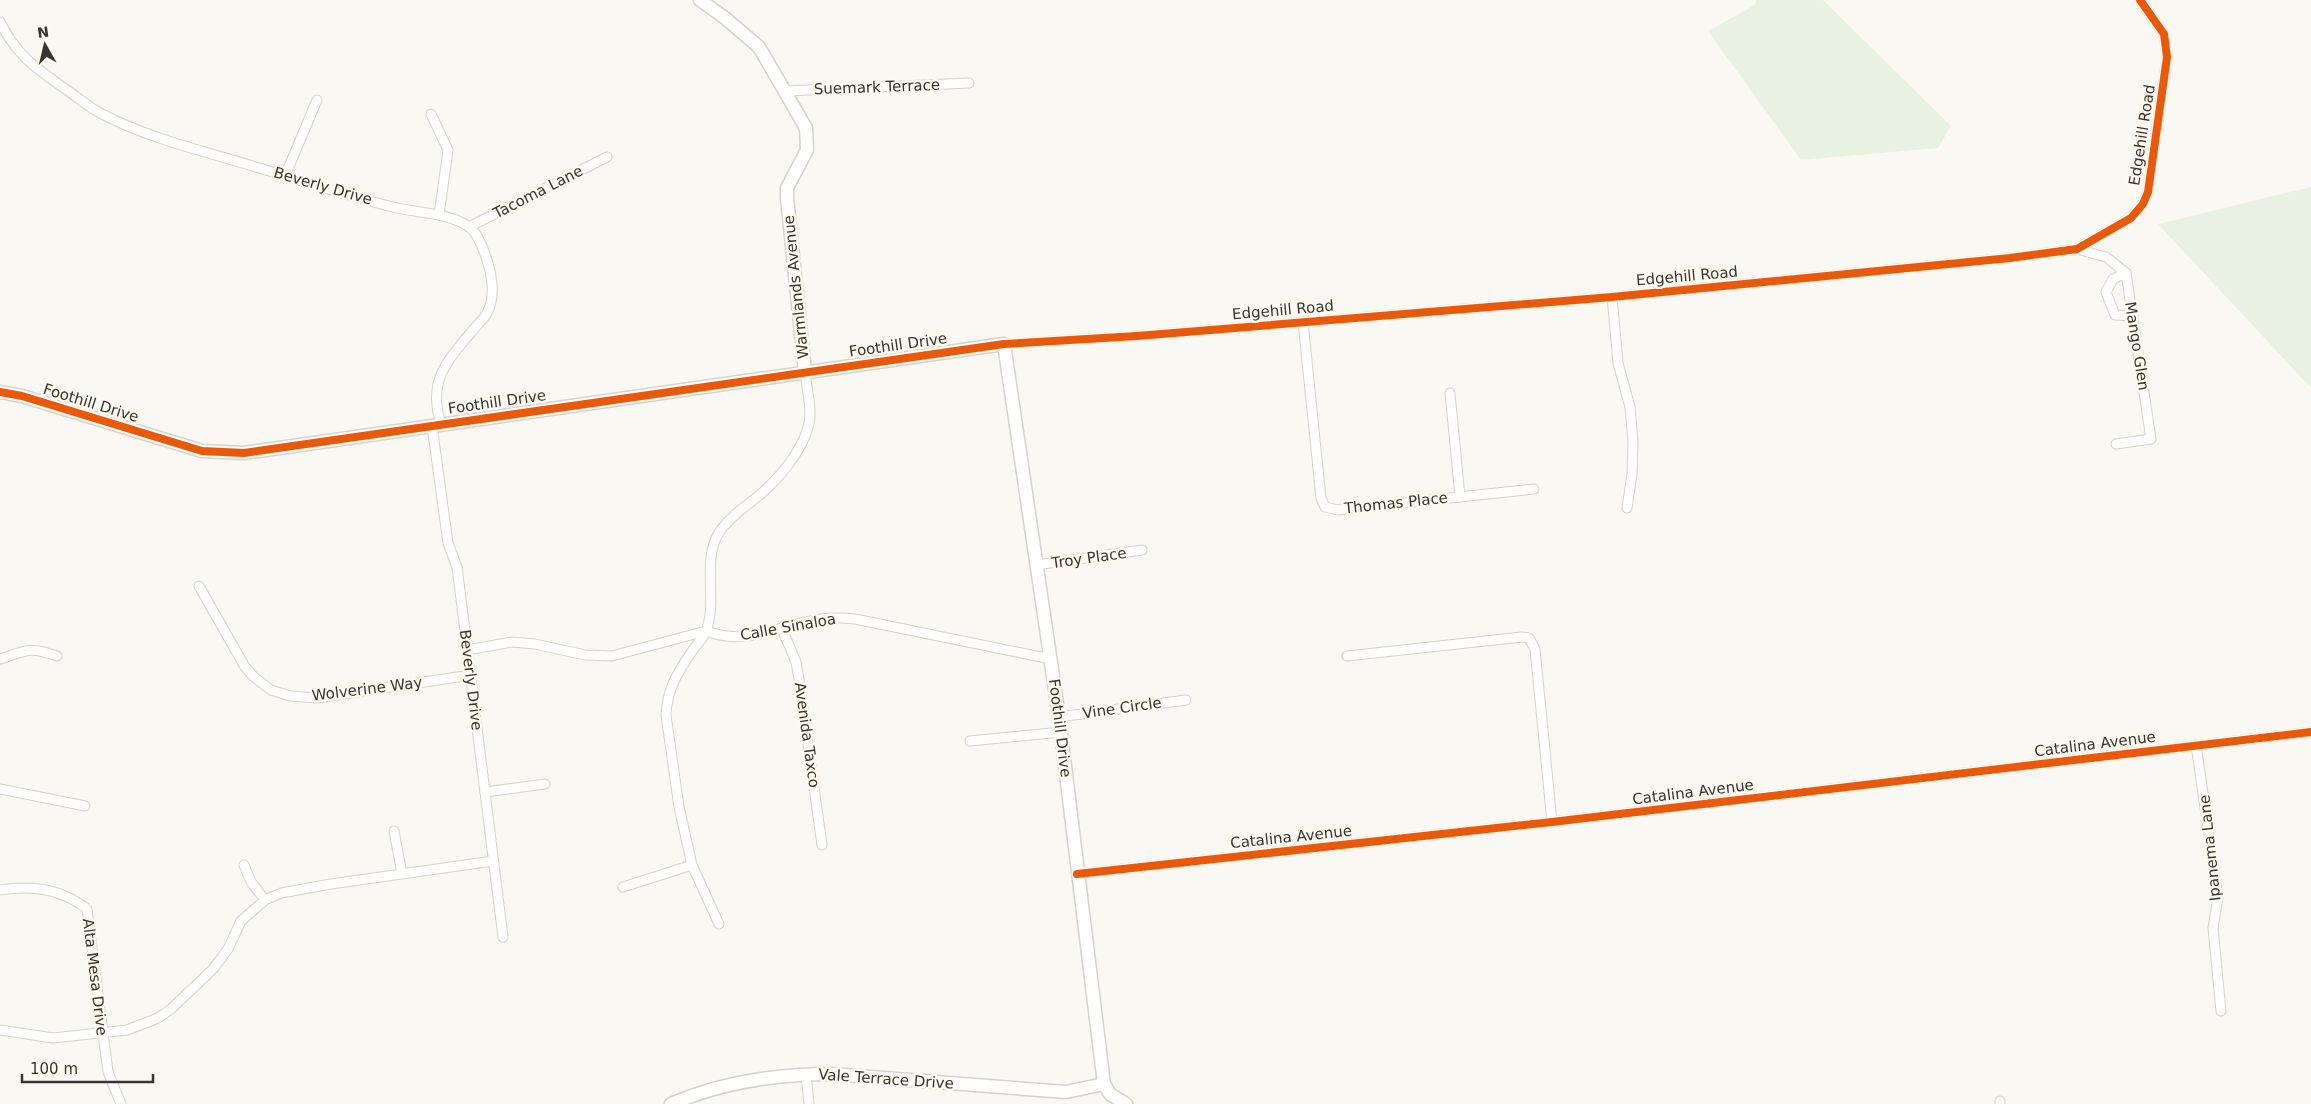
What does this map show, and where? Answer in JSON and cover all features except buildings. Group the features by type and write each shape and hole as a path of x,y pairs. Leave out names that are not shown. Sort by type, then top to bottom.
{"street":[{"name":"Warmlands Avenue","path":"700,0 759,47 806,128 807,150 787,188 787,198 810,413 808,426 802,444 764,491 736,514 720,531 712,548 712,591 706,631 673,680 666,704 679,807 692,865 719,924"},
{"name":"Edgehill Road","path":"1004,344 1137,336 1612,297 2010,258 2077,249 2131,218 2143,204 2148,192 2167,57 2164,34 2140,0"},
{"name":"Beverly Drive","path":"0,22 9,39 30,65 101,113 145,134 398,208 448,217 476,234 487,259 492,296 487,313 440,372 437,396 437,425 448,543 458,567 503,936"},
{"name":"Suemark Terrace","path":"786,91 969,83"},
{"path":"285,176 317,100"},
{"path":"431,114 448,150 439,215"},
{"name":"Tacoma Lane","path":"469,228 607,157"},
{"path":"2077,249 2106,257 2126,273 2113,279 2106,292 2115,315 2132,316"},
{"name":"Mango Glen","path":"2116,444 2151,439 2126,273"},
{"path":"1612,297 1618,364 1630,408 1632,433 1632,474 1627,508"},
{"name":"Thomas Place","path":"1304,322 1321,498 1326,507 1338,510 1534,489"},
{"name":"Foothill Drive","path":"0,392 22,396 202,451 244,453 1004,344 1059,717 1104,1084"},
{"path":"1450,393 1460,497"},
{"name":"Troy Place","path":"1036,565 1142,550"},
{"name":"Wolverine Way","path":"199,586 244,667 272,690 290,696 317,698 471,676"},
{"name":"Calle Sinaloa","path":"467,650 512,642 535,644 585,655 612,656 706,631 716,635 744,638 762,635 805,622 839,618 855,619 1051,659"},
{"name":"Avenida Taxco","path":"782,629 796,662 799,678 822,844"},
{"path":"1347,656 1522,637 1529,638 1535,649 1552,822"},
{"path":"0,659 30,649 38,649 58,656"},
{"name":"Vine Circle","path":"1059,717 1186,700"},
{"path":"970,742 1061,732"},
{"name":"Catalina Avenue","path":"1077,874 1552,822 2311,732"},
{"name":"Ipanema Lane","path":"2196,745 2218,897 2213,928 2221,1011"},
{"path":"485,792 545,784"},
{"path":"0,789 85,806"},
{"path":"394,830 402,874"},
{"path":"0,1030 53,1038 127,1030 158,1018 171,1009 213,969 228,949 241,921 265,900 281,893 331,884 493,861"},
{"path":"244,865 251,882 265,900"},
{"path":"624,887 692,865"},
{"name":"Alta Mesa Drive","path":"0,890 32,887 76,900 87,910 108,1072 121,1104"},
{"path":"806,1074 809,1104"},
{"name":"Vale Terrace Drive","path":"670,1104 690,1096 747,1080 806,1074 832,1074 1066,1092 1104,1084"},
{"path":"1104,1084 1110,1094 1126,1104"}],"green space":[{"path":"1756,0 1823,0 1951,126 1938,148 1801,160 1708,31 1755,5"},
{"path":"2311,187 2311,388 2158,224"}],"cycle path":[{"path":"0,392 22,396 202,451 244,453 1004,344 1137,336 1612,297 2010,258 2077,249 2131,218 2143,204 2148,192 2167,57 2164,34 2140,0"},
{"path":"1077,874 1552,822 2311,732"}]}
